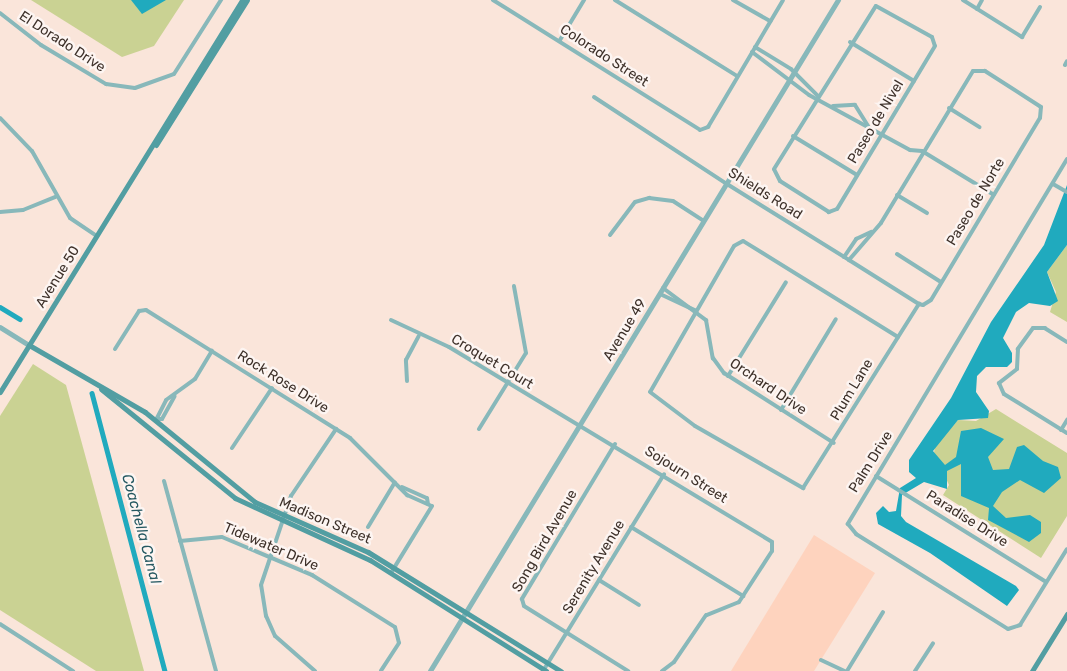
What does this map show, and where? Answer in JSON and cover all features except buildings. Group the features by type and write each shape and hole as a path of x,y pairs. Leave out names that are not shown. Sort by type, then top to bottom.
{"main road":[{"name":"Avenue 50","path":"136,174 242,0"},
{"name":"Avenue 50","path":"0,392 136,174 248,0"},
{"name":"Madison Street","path":"30,345 157,419 235,489 282,516 345,540 394,567 561,671"},
{"name":"Madison Street","path":"89,379 174,445 226,492 280,522 349,549 391,573 544,671"},
{"path":"1032,671 1067,614"}],"street":[{"name":"El Dorado Drive","path":"0,13 41,45 106,84 135,88 174,74 221,0"},
{"name":"Colorado Street","path":"492,0 704,130 737,76"},
{"path":"560,40 584,0"},
{"path":"615,0 737,76 783,0"},
{"path":"733,0 770,22"},
{"name":"Avenue 49","path":"430,671 838,0"},
{"path":"963,0 1022,37 1040,7"},
{"path":"977,9 982,0"},
{"name":"Paseo de Nivel","path":"793,136 773,174 833,212 914,81 935,41 876,6 850,42"},
{"path":"857,175 793,136 850,42 914,81"},
{"path":"755,46 818,96"},
{"path":"752,52 790,80 833,106 910,150 922,151 994,195"},
{"name":"Paseo de Norte","path":"919,304 926,304 941,282 994,195 1042,110 976,69 949,108"},
{"name":"Shields Road","path":"594,97 727,184 919,304"},
{"path":"833,106 855,105 868,126"},
{"path":"848,260 871,232 897,195 949,108 979,126"},
{"path":"0,118 32,151 56,197 70,218 97,236"},
{"name":"Palm Drive","path":"1067,159 849,518 852,532 1008,629 1017,627 1067,549"},
{"path":"1053,184 1065,191"},
{"path":"897,195 927,213"},
{"path":"0,212 24,210 56,197"},
{"path":"610,235 635,202 648,198 673,202 704,221"},
{"path":"844,256 856,239 871,232"},
{"path":"660,294 696,311 734,246 743,241 898,337"},
{"path":"897,254 941,282"},
{"path":"728,376 786,282"},
{"path":"479,429 526,353 514,286"},
{"name":"Orchard Drive","path":"663,288 696,311 708,324 716,364 728,376 834,442"},
{"name":"Plum Lane","path":"696,311 650,392 695,426 803,488 834,442 919,304"},
{"name":"Rock Rose Drive","path":"115,349 143,309 336,429 395,482 427,498 430,505"},
{"path":"781,410 836,319"},
{"name":"Croquet Court","path":"391,320 419,336 449,347 578,429"},
{"name":"Madison Street","path":"0,327 30,345"},
{"path":"1067,342 1045,328 1033,328 1018,349 1019,367 999,383 1004,394 1067,434"},
{"path":"407,381 406,360 419,336"},
{"path":"157,419 162,406 195,379 212,351"},
{"path":"232,448 272,388"},
{"path":"157,419 168,411 175,396"},
{"path":"162,406 168,411"},
{"path":"1061,430 1067,420"},
{"path":"315,671 286,650 266,616 261,584 267,556 282,516 336,429"},
{"name":"Sojourn Street","path":"578,429 615,444 772,542 772,551 743,596"},
{"name":"Song Bird Avenue","path":"615,444 522,598 524,606 628,671"},
{"name":"Serenity Avenue","path":"544,671 664,474"},
{"name":"Paradise Drive","path":"876,476 1046,582"},
{"path":"164,481 216,671"},
{"path":"368,527 395,482"},
{"name":"Rock Rose Drive","path":"402,487 407,495 430,505"},
{"path":"391,573 430,505"},
{"path":"631,527 743,596 732,607 706,615 674,662 662,671"},
{"name":"Tidewater Drive","path":"180,541 214,535 267,556 312,576 399,632 399,643 381,671"},
{"path":"598,580 639,605"},
{"path":"821,660 846,671 883,612"},
{"path":"0,624 73,671"},
{"path":"914,671 933,642"}],"shaded area":[{"path":"814,535 875,573 814,671 731,671"}],"green space":[{"path":"31,0 184,0 154,46 122,57"},
{"path":"1067,245 1067,322 1050,312 1056,292 1047,272"},
{"path":"33,364 66,385 144,671 96,671 0,610 0,416"},
{"path":"996,409 1067,453 1067,516 1041,558 943,495 949,485 934,453 935,446 958,420 976,421"}],"water":[{"path":"131,0 166,0 142,14"},
{"path":"1067,185 1067,245 1047,272 1058,301 1050,306 1029,303 1016,312 1003,338 1012,353 1012,362 1007,367 986,367 977,376 976,392 989,411 988,418 958,420 933,451 945,465 956,457 961,431 981,428 1004,439 988,457 993,470 1009,469 1017,447 1024,445 1043,461 1058,467 1061,478 1044,493 1020,480 1002,492 993,506 1006,518 1030,515 1041,522 1041,533 1029,542 988,520 989,508 961,496 961,464 947,471 947,489 924,482 902,495 901,516 906,522 1016,586 1019,590 1007,606 930,553 878,524 876,513 883,506 889,512 896,511 900,488 916,478 909,472 909,460 951,398 991,322 1044,245"}],"waterway":[{"name":"Coachella Canal","path":"0,307 20,319"},
{"name":"Coachella Canal","path":"92,393 165,671"}]}
